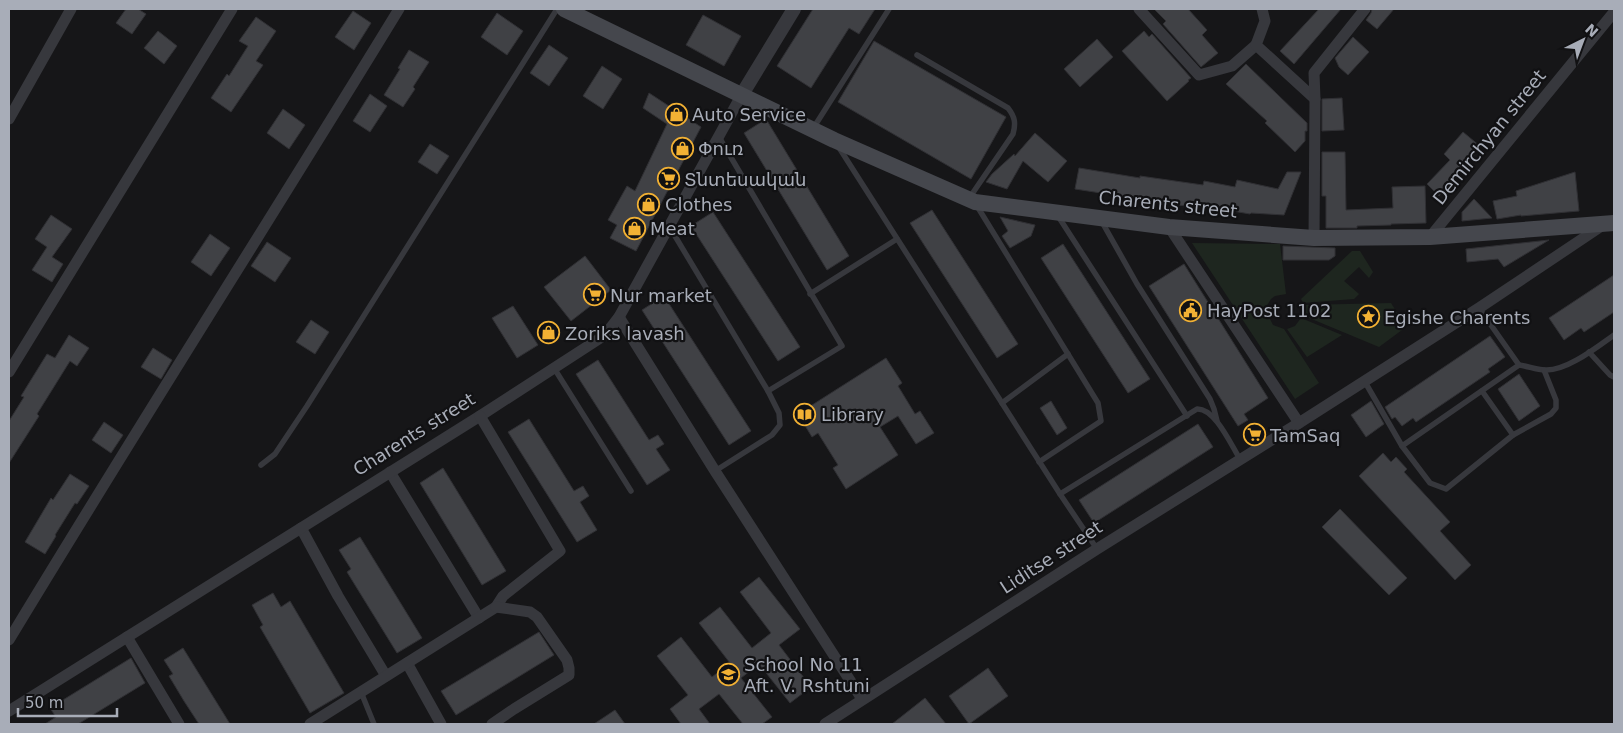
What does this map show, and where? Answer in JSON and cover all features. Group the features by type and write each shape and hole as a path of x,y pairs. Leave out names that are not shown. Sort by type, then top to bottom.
{"main road":[{"name":"Charents street","path":"564,9 812,130 971,200 1169,227 1314,238 1430,237 1609,224"}],"street":[{"path":"9,119 71,9"},
{"path":"9,372 232,9"},
{"path":"9,640 399,9"},
{"path":"741,96 794,9"},
{"path":"1139,9 1199,75 1232,66 1256,45 1265,20 1262,9"},
{"path":"1314,238 1314,73 1365,9"},
{"name":"Demirchyan street","path":"1430,237 1614,12"},
{"path":"1256,45 1315,100"},
{"name":"Charents street","path":"9,711 480,416 605,335 619,317 741,96"},
{"name":"Liditse street","path":"824,724 1097,549 1365,382 1609,224"},
{"path":"1169,227 1299,423"},
{"path":"619,317 715,471 862,699"},
{"path":"310,724 496,607 503,596 560,551 480,416"},
{"path":"390,472 479,618"},
{"path":"300,528 386,676"},
{"path":"492,724 569,675 567,660 537,617 530,612 496,607"},
{"path":"127,637 179,724"},
{"path":"407,663 441,724"}],"lane":[{"path":"261,465 275,454 301,414 557,9"},
{"path":"812,130 889,9"},
{"path":"917,55 1008,108 1014,115 1016,125 1014,134 971,200 1098,403 1101,421 1039,462"},
{"path":"719,137 842,346 768,391"},
{"path":"834,140 1039,462 1097,549"},
{"path":"1056,212 1187,416"},
{"path":"1099,218 1137,284 1210,399 1216,421"},
{"path":"669,226 768,391 779,413 780,425 772,436 715,471"},
{"path":"810,294 897,239"},
{"path":"1479,308 1519,366"},
{"path":"1402,446 1519,366 1544,370 1564,366 1614,335"},
{"path":"1589,352 1614,377"},
{"path":"1002,403 1068,354"},
{"path":"554,368 631,491"},
{"path":"1365,382 1402,446 1430,483 1446,489 1513,435 1551,414 1556,408 1556,400 1544,370"},
{"path":"1482,391 1513,435"},
{"path":"1060,494 1197,410 1202,409 1210,413 1240,459"},
{"path":"360,692 374,724"}],"shaded area":[{"path":"1192,243 1280,244 1286,294 1275,296 1271,299 1266,307 1267,313 1273,325 1284,329 1319,383 1295,399"},
{"path":"1352,251 1360,251 1373,272 1369,278 1359,267 1344,281 1359,294 1354,299 1303,303 1301,299"},
{"path":"1391,303 1406,327 1379,347 1302,315 1303,305"},
{"path":"1301,318 1342,335 1307,357 1287,329 1295,326"}],"building":[{"path":"126,9 138,9 146,14 132,34 116,23"},
{"path":"813,9 875,9 859,34 849,28 811,88 777,66"},
{"path":"1154,9 1188,9 1207,30 1202,35 1218,53 1201,67 1163,24 1166,21"},
{"path":"1319,9 1341,9 1294,64 1280,51"},
{"path":"1372,9 1394,9 1377,29 1366,20"},
{"path":"353,11 371,23 354,50 335,37"},
{"path":"497,13 523,31 507,55 481,37"},
{"path":"703,15 741,36 724,66 686,45"},
{"path":"256,17 276,31 256,61 263,65 231,112 211,98 227,74 229,76 248,46 239,41"},
{"path":"158,31 177,46 164,64 144,48"},
{"path":"1144,31 1149,37 1152,34 1191,78 1167,101 1122,51"},
{"path":"1353,37 1369,52 1348,75 1339,67 1335,58"},
{"path":"1097,39 1113,57 1080,87 1064,69"},
{"path":"874,41 1006,117 971,179 838,102"},
{"path":"549,45 568,58 549,86 530,73"},
{"path":"409,50 429,62 403,107 384,95"},
{"path":"1246,64 1307,123 1305,141 1295,152 1265,123 1267,121 1226,84"},
{"path":"602,66 622,79 603,109 583,96"},
{"path":"649,93 701,127 636,251 610,238 617,225 608,220 627,186 635,191 667,124 643,108"},
{"path":"370,94 387,106 370,132 353,121"},
{"path":"1342,98 1344,130 1322,131 1322,99"},
{"path":"283,109 305,125 289,149 267,133"},
{"path":"766,119 849,256 827,270 744,133"},
{"path":"1463,132 1481,147 1439,196 1427,184 1450,160 1444,154"},
{"path":"1035,133 1067,161 1048,182 1023,161 1007,189 986,182 1014,154 1015,156"},
{"path":"430,144 449,156 437,174 418,162"},
{"path":"1322,152 1345,152 1346,210 1393,208 1392,187 1425,186 1426,223 1357,226 1357,228 1326,228 1326,196 1322,196"},
{"path":"1079,168 1140,178 1140,176 1203,185 1204,181 1235,187 1237,180 1278,189 1287,172 1301,172 1284,215 1250,214 1192,204 1192,207 1075,189"},
{"path":"1575,172 1579,211 1521,215 1497,219 1493,201 1517,196 1516,191"},
{"path":"1474,199 1492,218 1462,221 1462,212"},
{"path":"932,210 1018,344 997,358 910,223"},
{"path":"713,212 800,347 778,361 691,226"},
{"path":"51,215 72,229 52,257 63,264 52,282 32,270 47,247 35,239"},
{"path":"1000,217 1035,225 1031,236 1010,248 1002,236 1008,231"},
{"path":"210,234 230,248 211,276 191,262"},
{"path":"1549,240 1504,267 1498,259 1467,262 1466,249"},
{"path":"267,242 291,258 275,282 251,266"},
{"path":"1063,244 1150,379 1128,393 1041,258"},
{"path":"1283,246 1335,248 1335,256 1329,260 1283,260"},
{"path":"585,256 611,290 571,321 544,287"},
{"path":"1184,264 1268,398 1244,414 1248,420 1238,426 1149,286"},
{"path":"1614,275 1614,312 1584,332 1581,328 1564,340 1549,318"},
{"path":"664,296 751,431 729,445 642,310"},
{"path":"513,306 538,345 517,358 492,318"},
{"path":"311,320 329,332 315,354 296,342"},
{"path":"69,335 89,348 77,366 70,361 37,414 39,416 9,463 9,421 24,397 21,396 47,354 55,358"},
{"path":"1490,336 1505,357 1488,369 1490,372 1416,422 1413,418 1402,426 1395,417 1392,419 1385,407"},
{"path":"153,348 172,360 161,379 141,367"},
{"path":"886,358 902,383 898,386 915,414 920,411 934,433 916,444 898,416 880,427 898,455 846,489 833,468 838,465 818,433 812,437 798,414"},
{"path":"598,360 649,440 658,435 664,444 656,449 670,470 647,485 576,374"},
{"path":"1519,374 1540,406 1519,421 1498,389"},
{"path":"1051,401 1067,428 1057,435 1040,408"},
{"path":"1371,401 1384,424 1366,437 1351,415"},
{"path":"529,419 574,491 583,486 589,496 580,502 597,530 577,542 508,432"},
{"path":"104,422 123,435 111,453 92,440"},
{"path":"1198,424 1213,447 1094,523 1079,500"},
{"path":"1383,453 1391,462 1396,457 1407,469 1404,472 1450,522 1440,531 1471,565 1455,580 1359,476"},
{"path":"443,468 506,571 482,585 420,483"},
{"path":"70,474 89,486 77,504 75,503 45,554 25,542 51,498 53,500"},
{"path":"1340,509 1407,578 1389,595 1322,527"},
{"path":"360,537 422,638 397,653 347,572 351,569 339,550"},
{"path":"759,577 800,629 779,645 811,687 790,703 759,664 741,678 772,717 762,724 743,724 719,694 699,709 710,724 681,724 670,709 688,695 657,656 681,637 712,677 730,663 699,623 720,607 752,648 771,633 740,592"},
{"path":"273,593 281,607 290,601 344,693 310,713 260,627 263,625 252,605"},
{"path":"539,632 554,655 456,715 441,691"},
{"path":"183,648 230,724 199,724 184,701 169,676 173,674 164,660"},
{"path":"131,658 145,683 78,724 45,724 56,717 50,708"},
{"path":"988,668 1008,696 969,724 949,696"},
{"path":"925,698 946,724 892,724"},
{"path":"615,710 625,724 594,724"}],"place":[{"name":"Auto Service","path":"676,114"},
{"name":"Փուռ","path":"682,148"},
{"name":"Տնտեսական","path":"668,179"},
{"name":"Clothes","path":"649,204"},
{"name":"Meat","path":"634,228"},
{"name":"Nur market","path":"594,295"},
{"name":"HayPost 1102","path":"1191,310"},
{"name":"Egishe Charents","path":"1368,317"},
{"name":"Zoriks lavash","path":"549,333"},
{"name":"Library","path":"805,414"},
{"name":"TamSaq","path":"1254,435"},
{"name":"School No 11 Aft. V. Rshtuni","path":"728,674"}]}
